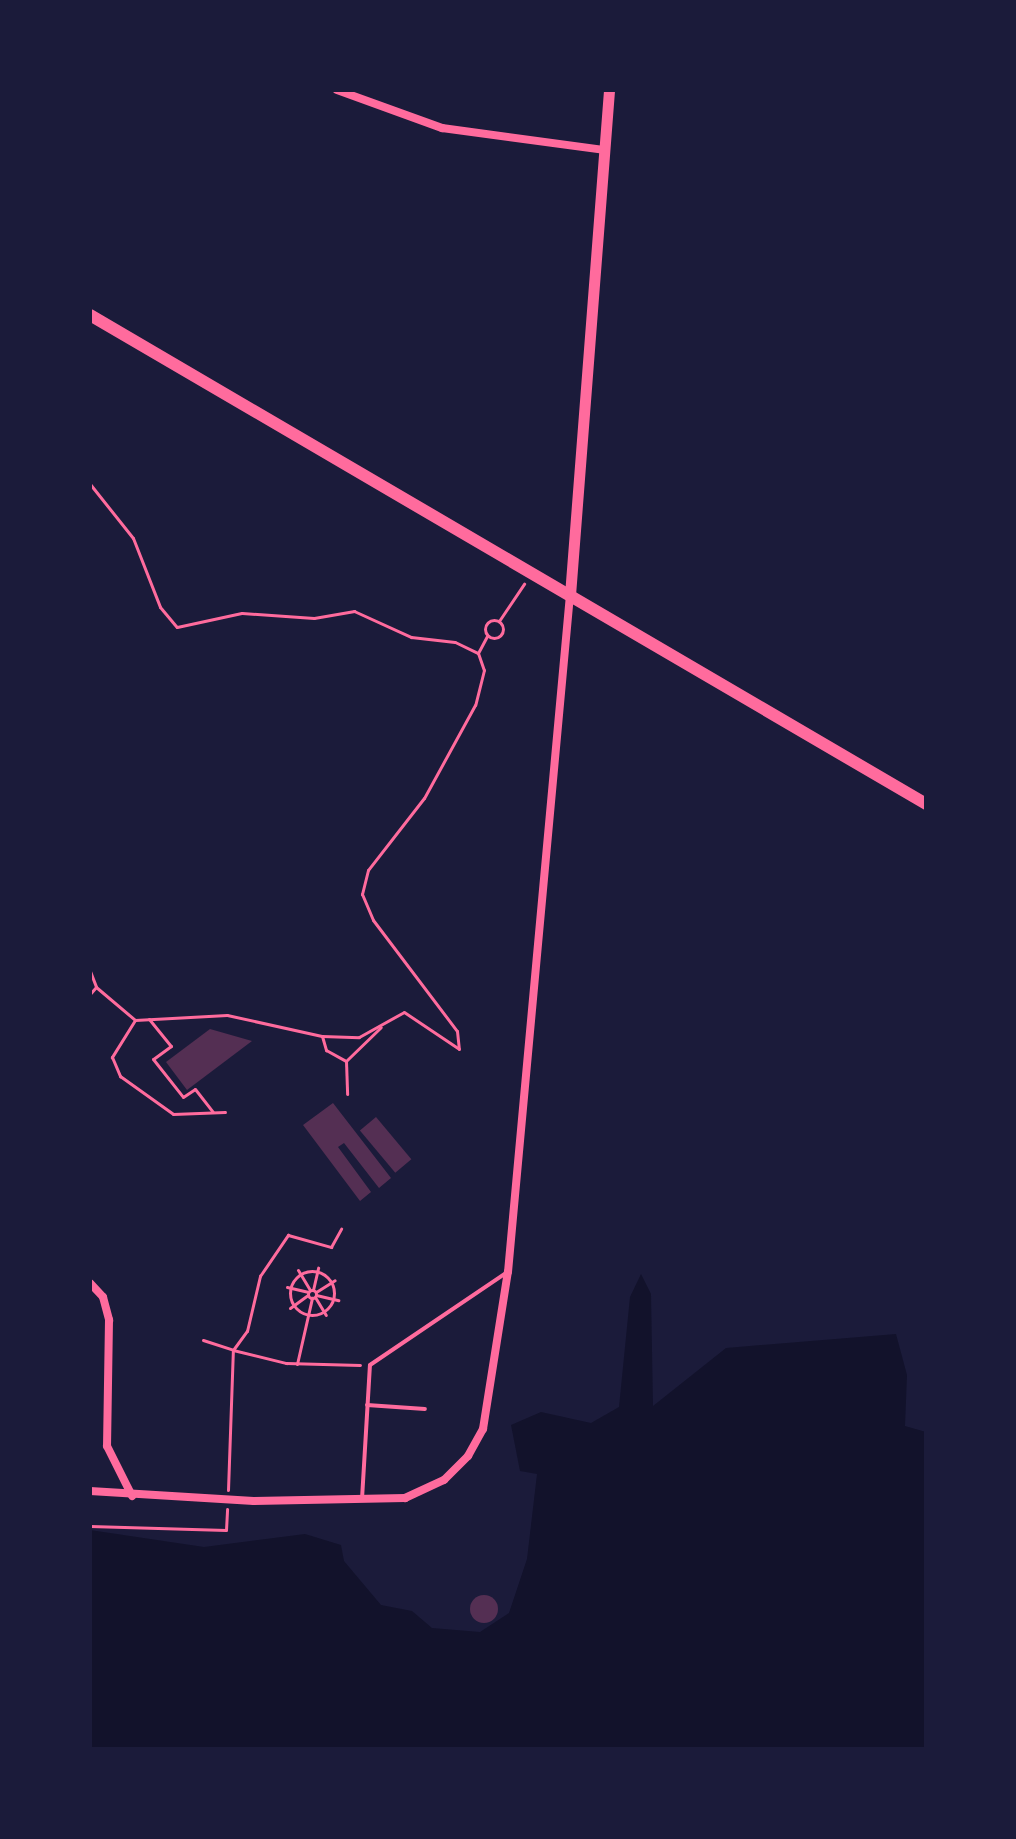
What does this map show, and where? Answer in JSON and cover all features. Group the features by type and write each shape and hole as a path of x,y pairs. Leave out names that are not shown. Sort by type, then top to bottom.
{"main road":[{"path":"90,315 926,804"}],"street":[{"path":"337,90 442,128 604,150"},
{"path":"90,1491 227,1500 362,1499 426,1490 468,1456 483,1429 508,1272 570,595 609,90"},
{"path":"90,1283 103,1297 109,1320 107,1446 132,1496"}],"lane":[{"path":"362,1499 370,1365 508,1272"},
{"path":"367,1405 425,1409"}],"path":[{"path":"90,484 133,538 160,607 177,627 242,613 304,618 354,611 411,637 478,653"},
{"path":"90,971 96,987 135,1020 227,1015 322,1036 359,1037 404,1012 459,1049 457,1031 373,920 362,894 368,870 424,798 475,705 484,670 478,653 487,636 485,625 499,621 530,575"},
{"path":"487,636 502,635 499,621"},
{"path":"90,994 96,987"},
{"path":"149,1019 171,1046 153,1059 183,1097 195,1089 213,1112"},
{"path":"135,1020 112,1057 120,1076 173,1114 225,1112"},
{"path":"347,1094 346,1061 384,1024"},
{"path":"322,1036 326,1050 346,1061"},
{"path":"90,1526 226,1530 233,1350 247,1331 260,1276 288,1235 331,1247 341,1229"},
{"path":"297,1364 318,1270"},
{"path":"318,1270 333,1281 336,1300 325,1313 308,1315 292,1307 289,1288 300,1272 318,1270"},
{"path":"300,1272 325,1313"},
{"path":"292,1307 333,1281"},
{"path":"289,1288 336,1300"},
{"path":"203,1340 297,1364 370,1365"}],"shaded area":[{"path":"641,1274 651,1294 653,1406 726,1348 896,1334 907,1375 905,1426 926,1432 926,1749 90,1749 90,1530 204,1547 305,1534 341,1545 344,1561 381,1605 412,1611 432,1628 480,1632 509,1613 527,1559 537,1474 520,1471 511,1425 541,1412 591,1423 619,1407 630,1297"}],"building":[{"path":"210,1029 252,1041 187,1090 166,1062"},
{"path":"333,1103 391,1178 379,1188 344,1143 338,1147 371,1192 360,1201 303,1125"},
{"path":"376,1117 411,1159 395,1173 360,1130"},
{"path":"484,1595 494,1599 498,1609 494,1619 484,1623 474,1619 470,1609 474,1599"}]}
